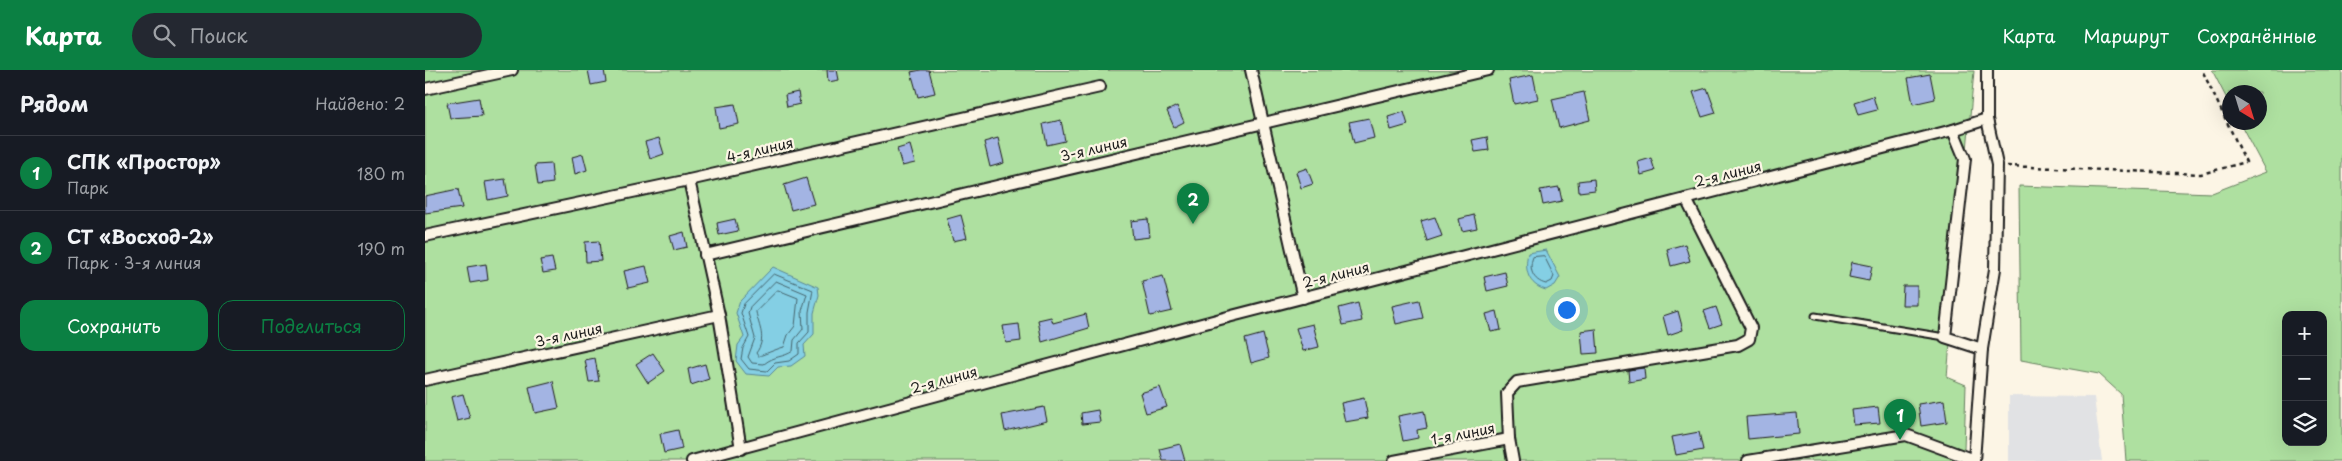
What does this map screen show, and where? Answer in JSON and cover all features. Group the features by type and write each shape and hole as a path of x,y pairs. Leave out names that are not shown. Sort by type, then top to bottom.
{"street":[{"path":"425,89 512,70"},
{"path":"1251,70 1303,298"},
{"name":"3-я линия","path":"705,255 1488,70"},
{"path":"1748,461 1906,435 1974,460 1982,349 1995,269 1997,165 1987,119 1987,70"},
{"name":"4-я линия","path":"425,236 689,180 1100,87"},
{"name":"2-я линия","path":"692,461 1303,298 1953,130 1987,119"},
{"path":"1953,130 1965,159 1945,337 1982,349"},
{"path":"689,180 719,316 741,449"},
{"path":"1513,461 1509,439 1507,393 1517,382 1738,345 1749,339 1751,328 1686,199"},
{"name":"3-я линия","path":"425,380 719,316"},
{"name":"1-я линия","path":"1394,461 1509,439"}],"lane":[{"path":"1815,316 1945,337"}],"path":[{"path":"1997,165 2201,174 2247,162 2202,70"}],"shaded area":[{"path":"2009,396 2094,397 2102,461 2009,461"}],"green space":[{"path":"425,70 1974,71 1947,377 1966,385 1964,449 1961,461 425,461"},
{"path":"2212,70 2342,70 2342,461 2126,461 2121,394 2099,374 2021,360 2019,186 2212,193 2266,172 2244,130 2267,130 2267,85 2222,85 2222,89"}],"water":[{"path":"1546,250 1560,277 1555,285 1546,290 1531,281 1527,271 1527,259 1528,253"},
{"path":"773,267 818,287 819,295 814,313 814,334 804,345 805,356 791,366 778,367 769,376 746,374 736,361 738,345 744,337 736,313 740,301"}],"building":[{"path":"588,70 604,70 606,82 591,85"},
{"path":"827,70 837,70 839,80 828,82"},
{"path":"929,70 935,93 918,97 911,72"},
{"path":"1930,74 1935,99 1913,104 1908,78"},
{"path":"1533,75 1538,99 1514,104 1509,80"},
{"path":"1707,88 1716,113 1702,117 1693,92"},
{"path":"798,92 800,104 787,107 785,95"},
{"path":"1584,92 1590,120 1559,128 1552,99"},
{"path":"1873,96 1877,110 1858,115 1854,102"},
{"path":"479,98 482,116 450,118 447,103"},
{"path":"735,104 739,124 719,128 716,107"},
{"path":"1177,106 1184,122 1174,127 1167,111"},
{"path":"1404,112 1408,125 1391,130 1388,117"},
{"path":"1369,118 1374,138 1354,143 1349,122"},
{"path":"1061,120 1065,141 1047,145 1043,124"},
{"path":"1487,137 1489,150 1475,152 1472,140"},
{"path":"659,138 664,154 650,159 645,142"},
{"path":"998,138 1004,163 990,167 984,142"},
{"path":"910,145 915,163 902,166 897,149"},
{"path":"583,154 587,170 575,174 572,157"},
{"path":"1651,158 1655,171 1641,175 1638,162"},
{"path":"551,164 553,183 538,185 535,165"},
{"path":"1307,168 1313,184 1301,188 1296,172"},
{"path":"806,178 814,204 791,210 784,185"},
{"path":"505,179 508,196 488,200 485,182"},
{"path":"1594,179 1595,190 1579,192 1578,181"},
{"path":"1559,187 1562,201 1543,205 1540,190"},
{"path":"458,189 462,208 425,213 425,196"},
{"path":"961,215 967,238 953,241 947,219"},
{"path":"1474,215 1477,228 1462,231 1459,219"},
{"path":"1435,217 1442,236 1427,241 1421,221"},
{"path":"735,219 738,231 719,235 717,223"},
{"path":"1148,219 1150,237 1133,239 1131,221"},
{"path":"684,232 687,247 674,250 670,236"},
{"path":"599,241 601,261 586,262 585,242"},
{"path":"1685,244 1690,261 1671,266 1667,249"},
{"path":"552,258 555,271 543,273 540,260"},
{"path":"1852,262 1872,266 1869,281 1849,277"},
{"path":"486,264 488,280 470,283 467,267"},
{"path":"646,266 650,283 628,288 624,271"},
{"path":"1505,272 1508,286 1487,291 1484,277"},
{"path":"1163,276 1172,311 1150,316 1142,281"},
{"path":"1903,286 1917,286 1917,305 1902,305"},
{"path":"1419,300 1423,318 1396,324 1392,306"},
{"path":"1358,303 1362,321 1343,325 1339,308"},
{"path":"1716,307 1722,324 1710,328 1704,311"},
{"path":"1497,311 1501,330 1491,332 1486,314"},
{"path":"1678,311 1683,330 1668,335 1663,316"},
{"path":"1086,314 1089,328 1042,342 1038,320 1051,317 1053,323"},
{"path":"1019,324 1021,341 1006,343 1003,326"},
{"path":"1313,324 1319,347 1303,351 1296,328"},
{"path":"1596,329 1598,353 1583,354 1581,331"},
{"path":"1263,334 1269,358 1251,363 1245,339"},
{"path":"653,353 665,371 648,383 636,364"},
{"path":"595,358 599,381 589,382 585,360"},
{"path":"705,364 709,379 691,385 688,369"},
{"path":"1644,368 1645,379 1629,382 1628,370"},
{"path":"553,381 559,408 535,413 529,387"},
{"path":"1160,387 1167,407 1146,413 1140,393"},
{"path":"463,394 470,418 457,421 451,397"},
{"path":"1364,398 1368,418 1345,422 1341,403"},
{"path":"1944,400 1947,422 1921,426 1918,404"},
{"path":"1044,407 1047,421 1005,431 1002,415"},
{"path":"1878,407 1880,423 1854,425 1852,410"},
{"path":"1098,410 1100,422 1082,424 1081,413"},
{"path":"1424,411 1427,428 1417,430 1418,438 1403,441 1398,416"},
{"path":"1797,413 1799,434 1748,439 1746,417"},
{"path":"678,430 682,449 664,453 660,434"},
{"path":"1699,432 1703,450 1676,455 1672,437"},
{"path":"1180,444 1185,461 1163,461 1160,449"}],"place":[{"name":"СТ «Восход-2»","path":"1193,224"},
{"name":"СПК «Простор»","path":"1900,440"}]}
